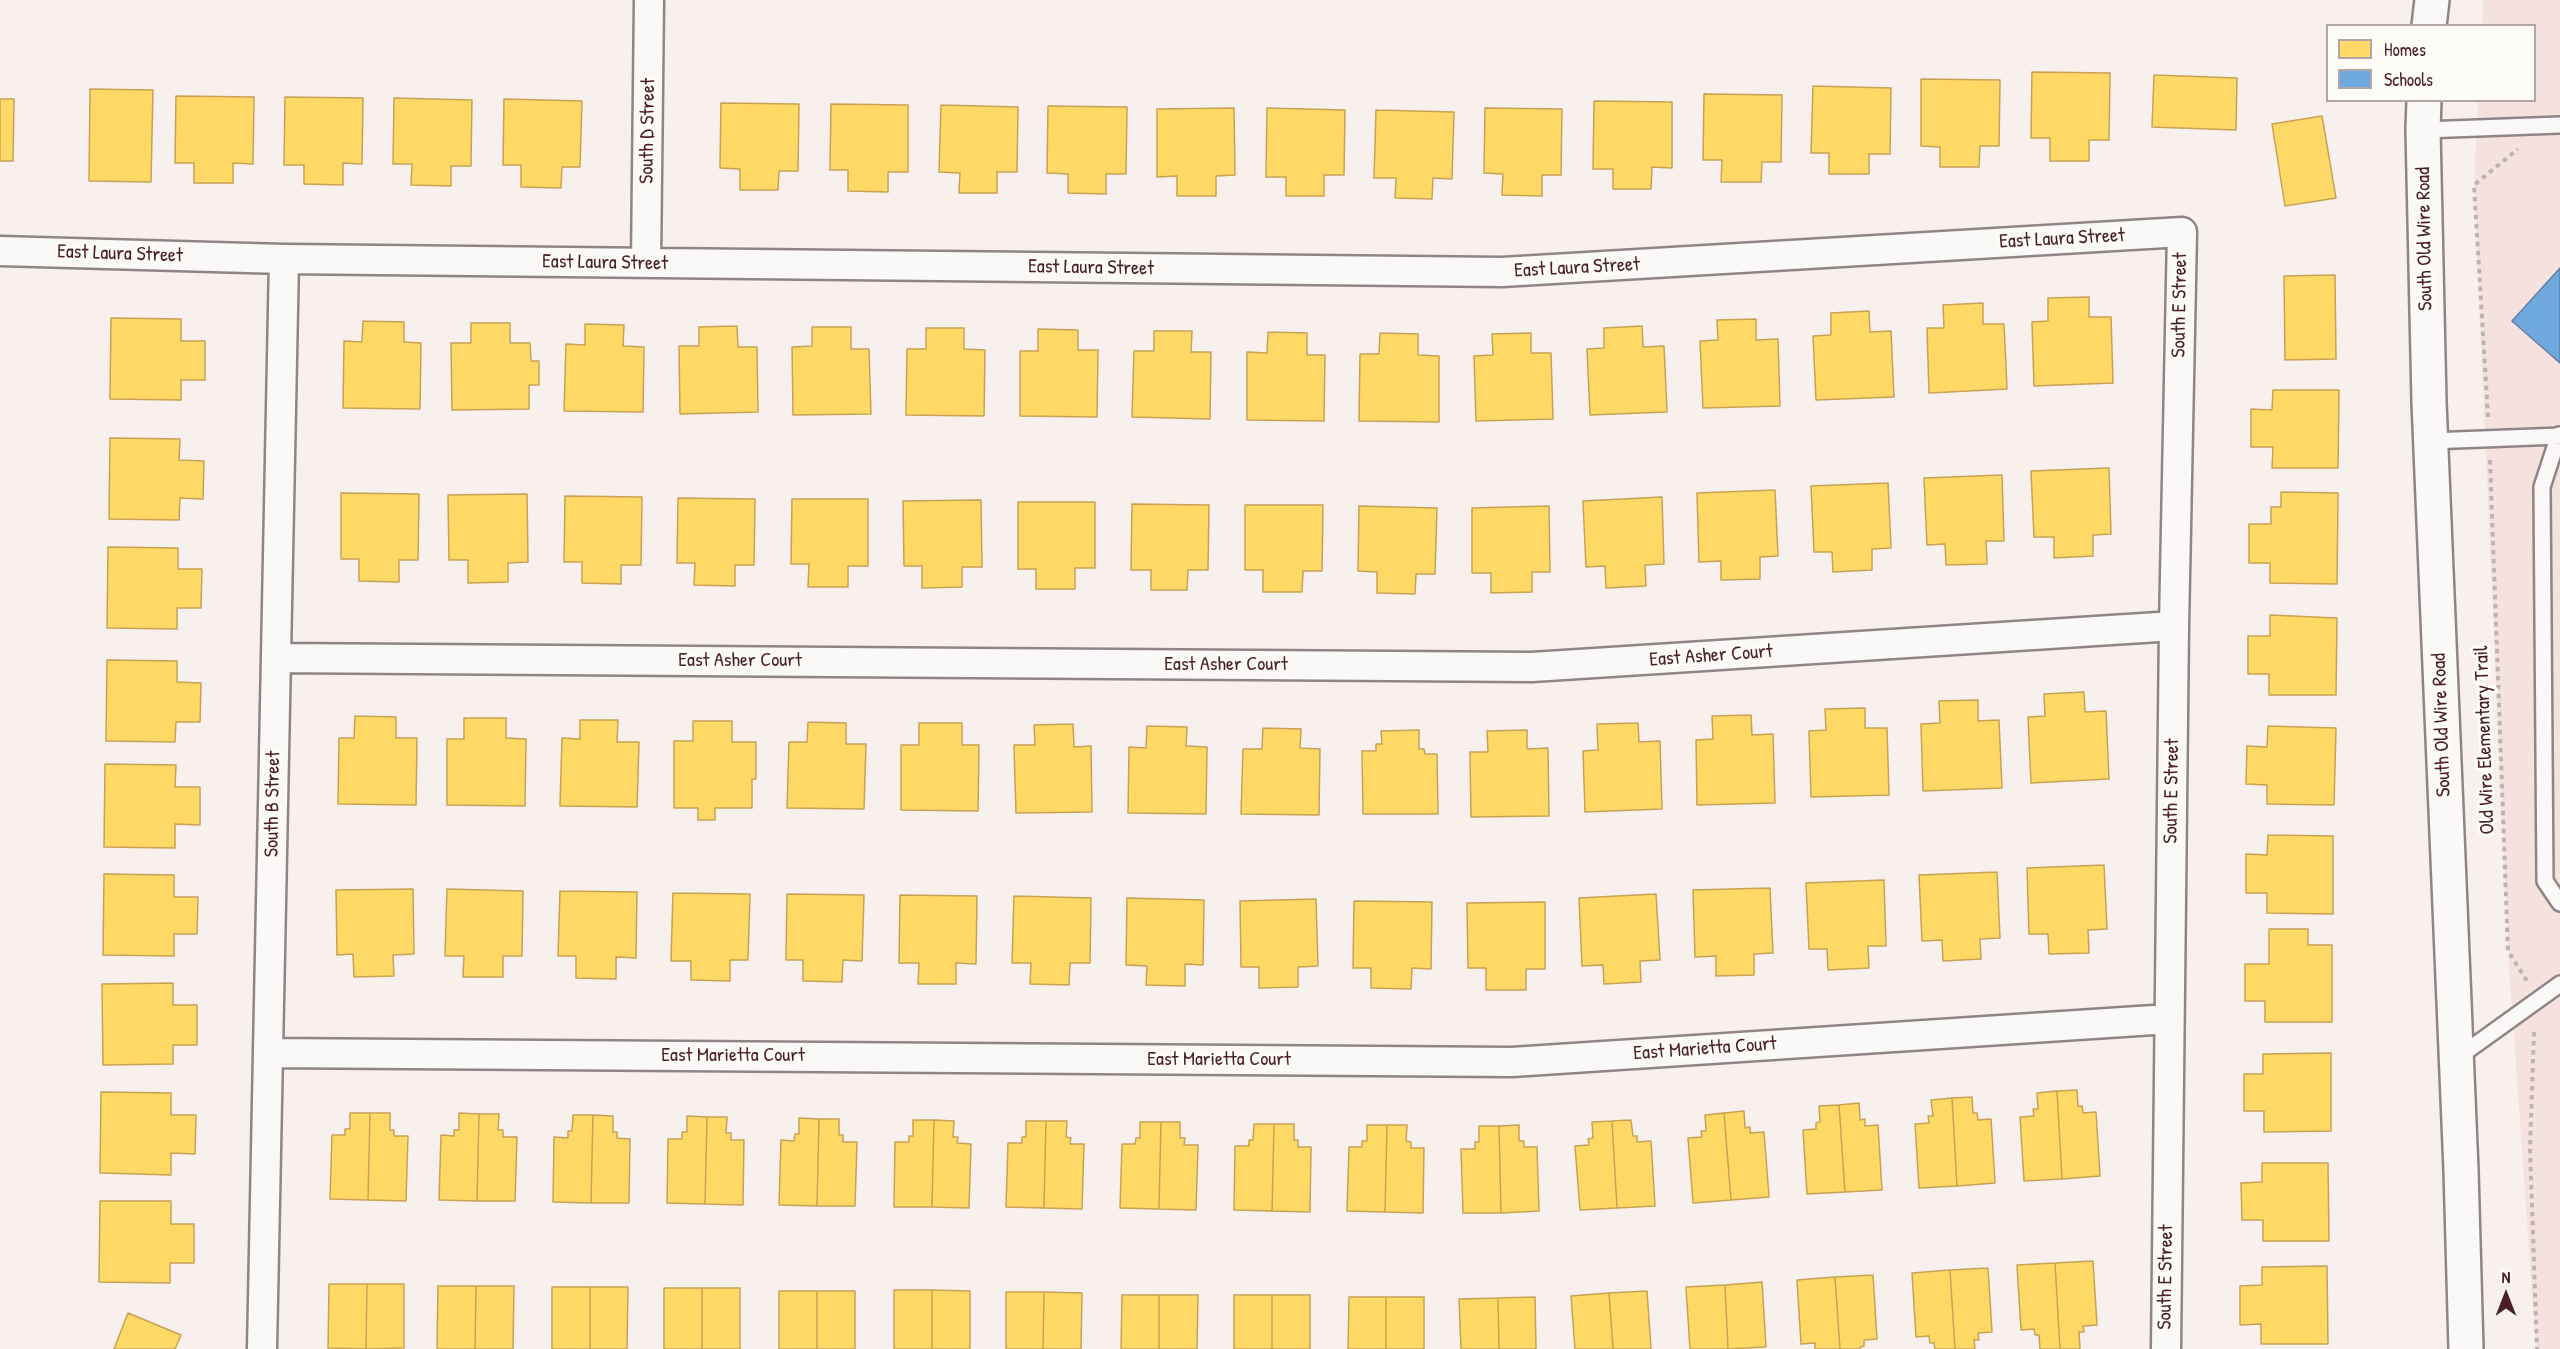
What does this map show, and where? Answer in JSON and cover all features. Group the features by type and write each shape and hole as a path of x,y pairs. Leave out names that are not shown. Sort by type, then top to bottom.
{"street":[{"name":"South D Street","path":"646,263 649,0"},
{"path":"2429,24 2432,0"},
{"name":"South Old Wire Road","path":"2424,115 2430,441 2457,1058 2466,1349"},
{"name":"East Laura Street","path":"0,251 284,259 1502,272 2182,232"},
{"name":"South E Street","path":"2166,1349 2174,626 2182,232"},
{"name":"South B Street","path":"262,1349 284,259"},
{"name":"East Asher Court","path":"276,658 1532,668 2174,626"},
{"name":"East Marietta Court","path":"268,1053 1512,1062 2169,1019"}],"lane":[{"path":"2424,115 2560,125"},
{"path":"2430,441 2560,435 2542,487 2545,881 2560,903"},
{"path":"2457,1058 2560,984"}],"path":[{"name":"Old Wire Elementary Trail","path":"2522,146 2474,185 2489,439 2508,951 2526,977 2535,1002 2530,1149 2537,1349"}],"shaded area":[{"path":"2483,0 2560,0 2560,1349 2536,1349 2508,951 2474,185 2478,102 2536,102 2536,24 2482,24"}],"building: Homes":[{"path":"2032,72 2110,73 2109,140 2089,140 2089,161 2050,161 2050,138 2031,138"},
{"path":"2154,75 2237,78 2236,130 2152,127"},
{"path":"1921,79 2000,80 1999,146 1980,146 1979,167 1940,167 1940,147 1921,146"},
{"path":"1813,86 1891,88 1890,154 1869,154 1869,174 1829,174 1829,153 1811,153"},
{"path":"90,89 153,90 151,182 89,181"},
{"path":"1704,94 1782,95 1781,162 1762,162 1761,182 1721,182 1722,160 1703,160"},
{"path":"176,96 254,97 253,164 233,163 233,183 194,183 194,163 175,163"},
{"path":"285,97 363,98 362,164 343,163 343,185 304,184 304,165 284,165"},
{"path":"394,98 472,100 471,166 451,166 451,186 411,185 412,164 393,164"},
{"path":"0,99 14,99 13,161 0,161"},
{"path":"504,99 582,101 580,167 562,167 561,188 521,187 521,165 503,165"},
{"path":"1594,101 1672,102 1672,168 1652,167 1651,189 1613,189 1613,169 1593,169"},
{"path":"721,103 799,104 798,171 779,171 778,190 740,190 740,169 720,168"},
{"path":"831,104 908,105 908,172 888,172 888,192 848,191 848,170 830,170"},
{"path":"941,105 1018,107 1017,172 997,172 997,193 959,193 960,173 939,172"},
{"path":"1048,106 1127,107 1126,174 1106,174 1106,194 1068,193 1068,174 1047,173"},
{"path":"1234,108 1235,175 1216,176 1216,196 1177,196 1177,176 1157,177 1157,109"},
{"path":"1267,108 1345,110 1344,175 1324,175 1324,196 1286,196 1286,177 1266,177"},
{"path":"1485,108 1562,109 1561,175 1542,175 1542,196 1502,195 1503,174 1484,173"},
{"path":"1376,110 1454,112 1452,179 1433,178 1432,199 1395,198 1396,178 1374,178"},
{"path":"2322,116 2336,198 2285,206 2272,124"},
{"path":"2335,275 2336,359 2285,360 2284,276"},
{"path":"2089,297 2089,317 2111,317 2113,383 2034,386 2032,322 2048,321 2048,298"},
{"path":"1983,303 1983,324 2004,324 2007,389 1929,393 1927,328 1944,328 1943,305"},
{"path":"1869,311 1870,332 1891,331 1894,397 1816,400 1813,336 1831,335 1831,313"},
{"path":"111,318 181,319 181,341 205,341 205,380 181,380 181,400 110,399"},
{"path":"1756,319 1756,340 1778,339 1780,406 1703,408 1700,341 1718,340 1717,320"},
{"path":"363,321 404,322 404,342 421,343 420,409 343,408 344,341 362,342"},
{"path":"471,323 510,323 510,343 530,343 531,361 539,361 539,385 529,385 529,409 452,410 451,343 471,343"},
{"path":"585,324 624,325 623,346 644,347 643,412 564,411 566,344 585,345"},
{"path":"737,326 738,347 757,347 758,412 680,414 679,346 699,346 699,327"},
{"path":"1642,326 1643,347 1664,346 1667,412 1590,415 1587,349 1604,348 1604,328"},
{"path":"812,327 851,327 851,349 869,349 871,414 793,415 792,347 812,346"},
{"path":"926,328 964,328 964,349 985,350 984,416 906,415 907,349 926,349"},
{"path":"1038,329 1078,330 1078,350 1098,350 1097,417 1020,416 1020,351 1038,351"},
{"path":"1154,331 1192,331 1191,352 1211,352 1210,419 1132,417 1134,351 1154,351"},
{"path":"1268,332 1307,333 1307,355 1325,355 1324,421 1247,420 1247,352 1267,353"},
{"path":"1380,333 1418,334 1418,355 1439,356 1439,422 1359,421 1360,354 1379,354"},
{"path":"1531,333 1531,353 1551,353 1553,419 1476,421 1474,356 1493,355 1492,334"},
{"path":"2273,390 2339,390 2338,468 2272,468 2273,447 2251,447 2251,409 2272,410"},
{"path":"110,438 180,439 179,460 204,461 203,499 180,498 179,520 109,519"},
{"path":"2109,468 2111,534 2093,535 2093,556 2054,558 2054,537 2034,537 2031,471"},
{"path":"2002,475 2004,541 1986,541 1987,564 1946,565 1945,544 1927,545 1924,478"},
{"path":"1888,483 1891,548 1872,549 1872,570 1833,572 1832,552 1814,552 1811,486"},
{"path":"1775,490 1778,556 1760,557 1760,579 1721,580 1721,561 1699,562 1697,493"},
{"path":"2281,492 2338,493 2337,584 2270,583 2270,563 2249,563 2249,524 2271,524 2271,507 2281,507"},
{"path":"341,493 419,494 418,560 399,560 399,582 359,581 359,559 341,559"},
{"path":"527,494 528,562 508,563 508,582 468,583 468,560 449,560 448,495"},
{"path":"565,496 642,497 641,565 621,565 621,584 582,583 582,562 564,562"},
{"path":"1662,497 1664,564 1645,565 1646,586 1606,588 1605,566 1586,567 1583,501"},
{"path":"678,498 755,499 754,565 735,565 735,586 694,585 695,563 677,563"},
{"path":"792,499 868,499 868,566 848,566 848,587 808,587 809,564 791,564"},
{"path":"981,500 982,567 962,567 962,587 922,588 922,566 904,566 903,501"},
{"path":"1018,502 1095,502 1095,568 1075,568 1075,589 1036,589 1036,569 1018,569"},
{"path":"1132,504 1209,505 1208,570 1188,570 1187,590 1151,590 1151,570 1131,570"},
{"path":"1245,505 1323,505 1322,571 1303,571 1302,592 1263,592 1263,570 1245,570"},
{"path":"1359,506 1437,508 1435,574 1416,574 1415,594 1377,593 1377,572 1358,571"},
{"path":"1549,506 1550,572 1532,572 1532,592 1491,593 1491,573 1472,573 1472,508"},
{"path":"108,547 178,548 178,569 202,569 201,608 177,608 177,629 107,628"},
{"path":"2270,615 2337,618 2336,695 2269,695 2269,674 2248,674 2248,636 2270,636"},
{"path":"107,660 177,661 177,682 201,683 200,722 176,722 175,742 106,741"},
{"path":"2084,692 2085,712 2106,711 2109,779 2031,783 2028,717 2045,716 2044,694"},
{"path":"1978,700 1978,721 1999,720 2002,788 1923,791 1921,724 1940,723 1939,701"},
{"path":"1865,708 1865,728 1887,728 1889,795 1811,797 1809,731 1826,730 1825,709"},
{"path":"1751,715 1752,735 1773,734 1775,803 1697,805 1696,740 1713,739 1712,716"},
{"path":"355,716 396,717 396,738 417,738 416,805 338,804 339,738 354,738"},
{"path":"464,718 506,718 506,738 526,739 525,806 447,805 447,739 464,739"},
{"path":"580,720 618,720 617,742 639,742 637,807 560,806 562,738 580,739"},
{"path":"693,721 732,721 732,742 756,742 756,779 752,779 752,808 715,808 715,820 698,820 698,808 674,808 674,741 693,741"},
{"path":"808,722 846,723 846,744 866,744 864,809 787,808 789,742 807,742"},
{"path":"919,723 962,723 962,745 979,745 978,811 901,810 901,745 919,745"},
{"path":"1638,723 1639,742 1660,741 1662,809 1585,812 1583,751 1598,750 1597,724"},
{"path":"1073,724 1074,747 1091,746 1092,812 1016,813 1014,745 1035,745 1034,725"},
{"path":"1147,726 1187,727 1186,746 1207,747 1206,814 1128,813 1129,747 1146,748"},
{"path":"2268,726 2336,728 2334,805 2267,804 2267,785 2246,784 2247,746 2267,747"},
{"path":"1263,728 1301,729 1300,748 1320,749 1319,815 1241,814 1243,749 1262,749"},
{"path":"1419,730 1419,749 1424,749 1425,754 1437,754 1438,814 1363,814 1362,751 1376,751 1376,744 1382,744 1381,731"},
{"path":"1527,730 1527,749 1548,748 1549,816 1471,817 1470,752 1488,752 1487,731"},
{"path":"105,764 176,765 175,787 200,787 200,825 175,824 175,848 104,847"},
{"path":"2268,835 2333,836 2333,914 2267,913 2267,893 2246,893 2246,854 2267,855"},
{"path":"2104,865 2107,929 2088,930 2089,953 2049,954 2048,934 2029,934 2027,868"},
{"path":"1997,872 2000,938 1980,939 1981,959 1943,961 1942,940 1922,941 1919,875"},
{"path":"104,874 174,875 174,897 198,897 197,934 174,934 174,956 103,955"},
{"path":"1884,880 1886,946 1868,946 1869,968 1828,970 1827,949 1809,949 1806,883"},
{"path":"1770,888 1773,953 1754,954 1754,975 1716,976 1716,956 1695,957 1693,890"},
{"path":"413,889 414,954 393,955 394,976 354,977 353,954 337,955 336,890"},
{"path":"447,889 523,891 522,956 503,956 503,977 463,977 464,956 445,956"},
{"path":"560,891 637,892 636,958 616,957 616,979 576,978 576,956 558,956"},
{"path":"673,893 750,894 748,960 730,960 730,981 691,980 691,961 671,961"},
{"path":"787,894 864,895 862,961 843,960 842,982 803,981 803,960 786,960"},
{"path":"1656,894 1660,960 1640,961 1641,982 1604,984 1603,965 1582,966 1579,898"},
{"path":"900,895 977,896 976,964 956,963 956,984 918,984 919,963 899,963"},
{"path":"1014,896 1091,898 1090,963 1070,963 1069,985 1030,984 1031,963 1012,963"},
{"path":"1127,898 1204,900 1203,965 1185,964 1185,986 1146,985 1147,966 1126,965"},
{"path":"1316,899 1318,966 1298,967 1298,987 1259,988 1259,967 1241,967 1240,901"},
{"path":"1354,901 1432,902 1431,969 1412,968 1411,989 1371,988 1371,968 1353,968"},
{"path":"1545,902 1545,969 1526,969 1526,990 1486,990 1486,968 1468,968 1467,903"},
{"path":"2269,929 2308,929 2308,945 2332,945 2332,1022 2265,1022 2265,1001 2245,1001 2245,964 2269,964"},
{"path":"173,983 173,1005 197,1005 197,1045 173,1045 173,1064 103,1065 102,984"},
{"path":"2331,1053 2331,1131 2264,1132 2264,1111 2244,1111 2244,1074 2263,1074 2263,1054"},
{"path":"2077,1090 2078,1106 2082,1106 2083,1113 2096,1112 2100,1176 2062,1179 2057,1091"},
{"path":"2057,1091 2062,1179 2024,1181 2020,1117 2034,1116 2033,1109 2038,1109 2037,1093"},
{"path":"101,1092 171,1093 171,1115 196,1115 195,1154 171,1153 171,1175 100,1173"},
{"path":"1972,1097 1973,1113 1977,1113 1978,1120 1991,1119 1995,1183 1957,1186 1952,1098"},
{"path":"1952,1098 1957,1186 1919,1188 1915,1124 1929,1123 1928,1116 1933,1116 1931,1100"},
{"path":"1859,1103 1860,1120 1865,1119 1865,1126 1878,1125 1882,1190 1845,1192 1839,1105"},
{"path":"1839,1105 1845,1192 1807,1194 1803,1130 1816,1129 1816,1123 1820,1122 1819,1106"},
{"path":"1744,1111 1745,1128 1750,1127 1750,1133 1764,1132 1769,1197 1731,1200 1724,1113"},
{"path":"350,1113 370,1113 368,1200 330,1199 332,1135 345,1135 345,1129 350,1129"},
{"path":"370,1113 390,1113 390,1130 394,1130 394,1136 408,1136 406,1201 368,1200"},
{"path":"459,1113 479,1114 477,1201 439,1200 441,1135 454,1136 454,1130 459,1130"},
{"path":"1724,1113 1731,1200 1693,1203 1688,1138 1702,1137 1701,1131 1706,1131 1705,1115"},
{"path":"479,1114 499,1114 498,1130 503,1130 503,1137 517,1137 515,1201 477,1201"},
{"path":"573,1115 593,1115 591,1203 553,1202 554,1137 568,1138 568,1131 572,1131"},
{"path":"593,1115 613,1116 613,1132 617,1132 617,1138 630,1139 629,1203 591,1203"},
{"path":"687,1116 707,1117 705,1204 667,1203 668,1139 682,1139 682,1132 687,1132"},
{"path":"707,1117 727,1117 726,1133 731,1133 731,1140 744,1140 743,1205 705,1204"},
{"path":"799,1118 819,1119 817,1206 779,1205 781,1140 794,1141 795,1134 799,1134"},
{"path":"819,1119 839,1119 839,1135 843,1135 843,1142 857,1142 855,1206 817,1206"},
{"path":"913,1120 934,1120 932,1207 894,1207 895,1142 909,1142 909,1136 913,1136"},
{"path":"934,1120 954,1121 953,1137 958,1137 957,1143 971,1144 969,1208 932,1207"},
{"path":"1631,1120 1633,1136 1637,1136 1637,1142 1651,1141 1655,1206 1617,1208 1612,1121"},
{"path":"1026,1121 1046,1121 1044,1208 1006,1207 1008,1143 1022,1143 1022,1137 1026,1137"},
{"path":"1046,1121 1067,1121 1066,1137 1071,1138 1070,1144 1084,1144 1082,1209 1044,1208"},
{"path":"1612,1121 1617,1208 1580,1210 1575,1146 1589,1145 1588,1139 1593,1138 1592,1122"},
{"path":"1140,1122 1161,1122 1159,1209 1120,1208 1122,1144 1135,1144 1136,1138 1140,1138"},
{"path":"1161,1122 1180,1122 1180,1138 1185,1138 1184,1145 1198,1145 1196,1210 1159,1209"},
{"path":"1254,1124 1274,1124 1272,1211 1234,1210 1235,1146 1249,1146 1249,1140 1253,1140"},
{"path":"1274,1124 1294,1124 1294,1140 1298,1140 1298,1147 1311,1147 1310,1212 1272,1211"},
{"path":"1367,1125 1387,1125 1385,1212 1347,1211 1349,1147 1362,1147 1362,1141 1367,1141"},
{"path":"1387,1125 1407,1125 1406,1141 1411,1142 1411,1148 1424,1148 1423,1213 1385,1212"},
{"path":"1519,1125 1519,1141 1524,1141 1524,1147 1537,1147 1539,1211 1501,1213 1499,1126"},
{"path":"1479,1126 1499,1126 1501,1213 1463,1213 1461,1149 1475,1149 1475,1142 1479,1142"},
{"path":"2262,1163 2328,1163 2329,1241 2263,1241 2263,1220 2242,1220 2241,1183 2262,1182"},
{"path":"100,1201 171,1201 171,1224 194,1224 194,1263 170,1263 170,1283 99,1282"},
{"path":"2093,1261 2097,1325 2083,1326 2084,1332 2079,1332 2080,1349 2060,1349 2055,1263"},
{"path":"2055,1263 2060,1349 2040,1349 2039,1335 2035,1335 2034,1329 2021,1330 2017,1265"},
{"path":"2327,1266 2328,1344 2261,1344 2261,1324 2240,1325 2240,1286 2262,1285 2262,1267"},
{"path":"1988,1268 1992,1332 1978,1333 1979,1340 1974,1340 1975,1349 1955,1349 1950,1270"},
{"path":"1950,1270 1955,1349 1935,1349 1934,1343 1930,1343 1929,1336 1916,1337 1912,1273"},
{"path":"1873,1275 1877,1339 1864,1340 1864,1346 1860,1349 1840,1349 1835,1277"},
{"path":"1835,1277 1840,1349 1815,1349 1815,1343 1801,1344 1797,1280"},
{"path":"1762,1282 1766,1347 1728,1349 1725,1285"},
{"path":"329,1284 367,1284 366,1349 328,1348"},
{"path":"367,1284 404,1284 404,1348 366,1349"},
{"path":"1725,1285 1728,1349 1690,1349 1686,1287"},
{"path":"438,1286 476,1286 475,1349 437,1349"},
{"path":"476,1286 514,1286 513,1349 475,1349"},
{"path":"552,1287 590,1287 590,1349 552,1349"},
{"path":"590,1287 628,1287 627,1349 590,1349"},
{"path":"664,1288 702,1288 702,1349 664,1349"},
{"path":"702,1288 740,1288 740,1349 702,1349"},
{"path":"894,1290 932,1290 932,1349 894,1349"},
{"path":"932,1290 970,1291 970,1349 932,1349"},
{"path":"779,1291 817,1291 817,1349 779,1349"},
{"path":"817,1291 855,1291 855,1349 817,1349"},
{"path":"1647,1291 1651,1349 1613,1349 1609,1293"},
{"path":"1006,1292 1044,1292 1043,1349 1006,1349"},
{"path":"1044,1292 1082,1293 1081,1349 1043,1349"},
{"path":"1609,1293 1613,1349 1575,1349 1571,1296"},
{"path":"1122,1295 1159,1295 1159,1349 1121,1349"},
{"path":"1159,1295 1198,1295 1197,1349 1159,1349"},
{"path":"1234,1295 1272,1295 1272,1349 1234,1349"},
{"path":"1272,1295 1310,1295 1310,1349 1272,1349"},
{"path":"1349,1297 1386,1297 1386,1349 1348,1349"},
{"path":"1386,1297 1424,1297 1424,1349 1386,1349"},
{"path":"1535,1297 1536,1349 1499,1349 1498,1298"},
{"path":"1498,1298 1499,1349 1461,1349 1459,1299"},
{"path":"128,1313 181,1335 175,1349 114,1349"}],"building: Schools":[{"path":"2560,268 2560,363 2512,321"}]}
